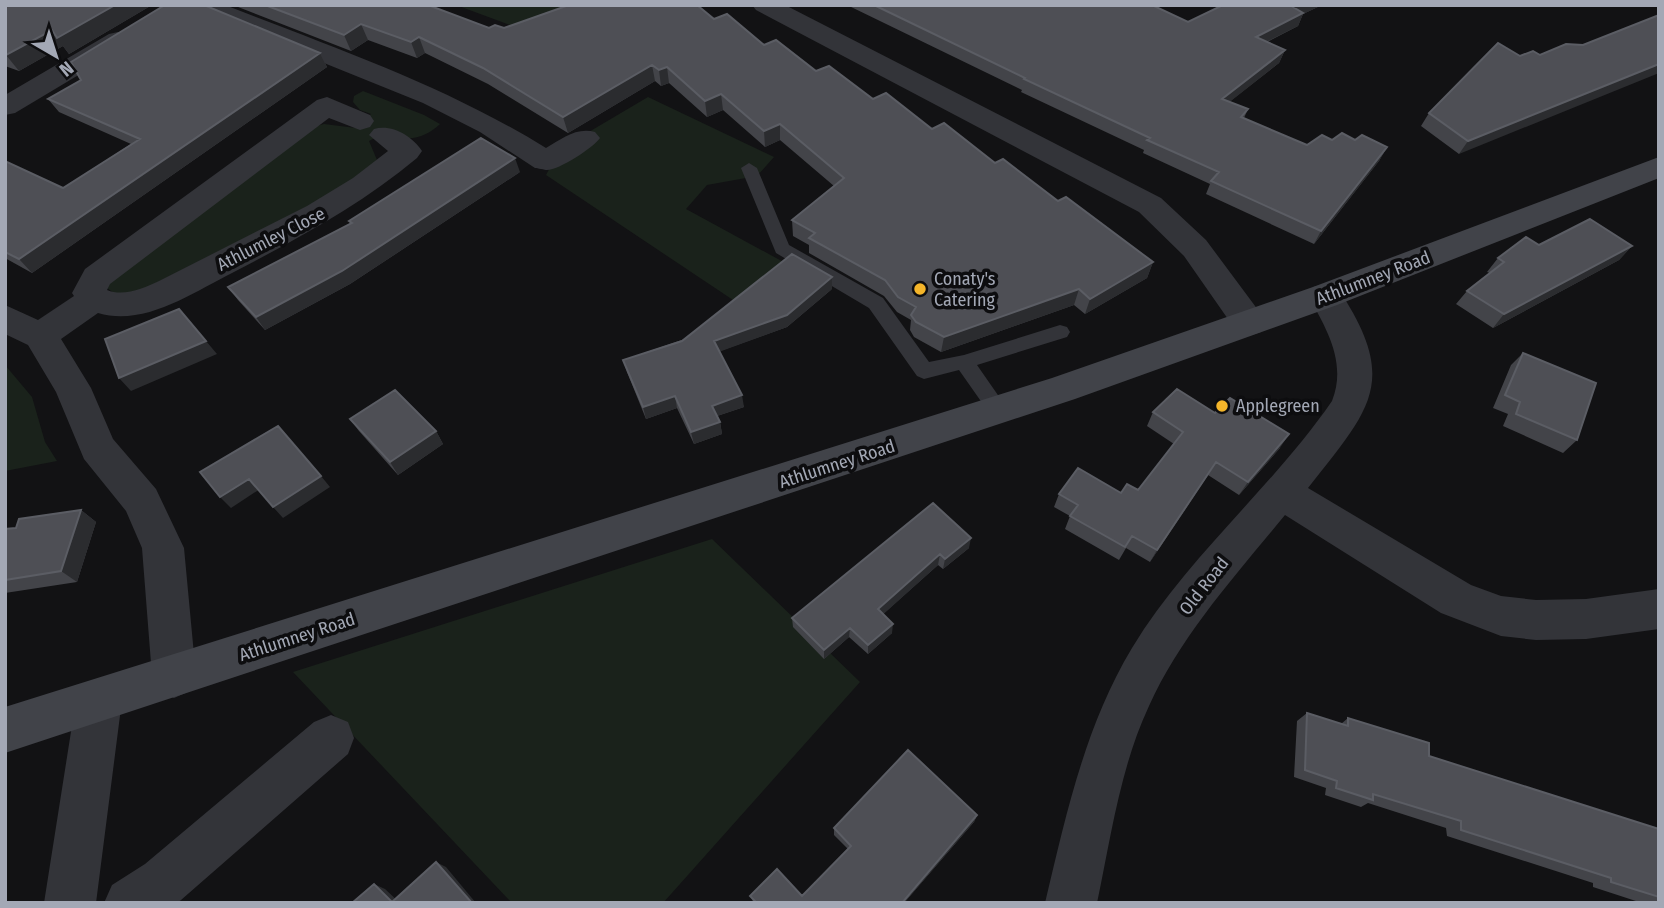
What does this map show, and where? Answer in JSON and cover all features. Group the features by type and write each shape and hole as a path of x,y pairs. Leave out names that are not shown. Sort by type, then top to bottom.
{"main road":[{"name":"Athlumney Road","path":"5,730 999,411 1325,296 1659,167"}],"street":[{"path":"202,5 433,97 490,126 546,161 585,138"},
{"path":"765,5 1150,205 1195,248 1249,323"},
{"path":"5,107 142,26"},
{"name":"Athlumley Close","path":"327,106 372,128 407,151 379,176 340,203 269,242 160,295 117,305 95,298 89,293 97,277 327,106"},
{"name":"Old Road","path":"1071,903 1099,786 1119,721 1148,662 1209,576 1281,492 1334,426 1352,398 1356,376 1354,354 1340,319 1325,296"},
{"path":"40,337 95,298"},
{"path":"5,318 40,337 73,388 97,448 142,501 163,548 174,677"},
{"path":"1281,492 1456,599 1501,616 1536,620 1586,619 1659,609"},
{"path":"70,903 99,700"},
{"path":"130,903 163,883 331,738"}],"lane":[{"path":"749,167 782,249 876,303 924,371 964,362 1060,332"},
{"path":"964,362 999,411"}],"shaded area":[{"path":"456,5 607,5 539,27 510,25"},
{"path":"363,91 440,124 415,138 401,137 388,131 369,141 377,160 356,182 146,288 118,296 107,288 107,282 313,127 324,124 356,128 371,114 360,110 353,102 354,96"},
{"path":"648,97 774,157 757,176 707,185 686,209 789,265 739,304 546,175 560,149"},
{"path":"5,365 32,397 45,442 57,461 5,471"},
{"path":"712,539 860,682 663,903 512,903 293,672"}],"building":[{"path":"5,5 115,5 57,38 52,30 5,55"},
{"path":"165,5 204,5 320,53 19,259 5,252 5,161 63,188 140,139 48,99 81,80 71,62"},
{"path":"265,5 428,5 489,28 495,25 504,28 569,5 697,5 714,19 727,14 764,45 776,40 816,71 829,66 873,99 886,93 932,129 944,123 995,163 1003,159 1058,201 1066,197 1153,262 1090,299 1079,289 944,337 916,322 911,315 916,307 898,297 885,280 809,238 815,233 792,220 844,178 780,124 764,131 721,94 705,101 667,67 659,70 652,65 563,117 483,68 419,37 411,42 361,24 344,35"},
{"path":"874,5 1152,5 1188,22 1223,5 1298,5 1293,7 1303,13 1256,37 1285,50 1222,99 1248,109 1241,117 1307,145 1322,135 1332,140 1342,133 1355,140 1362,135 1387,147 1321,231 1211,181 1219,172 1147,140 1150,138"},
{"path":"1659,15 1659,64 1468,141 1429,113 1498,43 1520,56 1533,51 1540,55 1566,44 1583,45"},
{"path":"481,138 515,158 342,271 256,317 228,287 352,223 349,221"},
{"path":"1590,219 1632,246 1504,314 1467,291 1504,262 1498,258 1526,237 1539,245"},
{"path":"792,254 832,277 787,315 714,341 742,395 712,406 720,422 691,432 675,396 643,407 623,360 682,341"},
{"path":"179,309 206,341 119,378 105,339"},
{"path":"1523,353 1596,383 1577,440 1516,414 1520,402 1505,395"},
{"path":"1177,389 1215,413 1230,398 1289,434 1248,482 1216,462 1157,550 1132,536 1125,547 1070,516 1078,505 1059,494 1078,468 1121,493 1127,484 1138,490 1183,432 1153,412"},
{"path":"395,390 436,431 390,462 350,419"},
{"path":"278,426 321,476 273,507 249,479 220,497 200,472"},
{"path":"933,503 971,538 945,559 940,554 878,609 893,624 868,645 850,628 824,650 792,618"},
{"path":"81,510 61,571 5,580 5,529 16,528 19,519"},
{"path":"1307,713 1348,726 1348,718 1429,743 1429,756 1659,829 1659,897 1611,882 1611,878 1461,830 1461,821 1373,794 1373,800 1336,788 1337,781 1305,770"},
{"path":"908,750 977,815 902,903 757,903 750,896 777,869 802,896 851,846 834,828"},
{"path":"436,862 472,903 352,903 374,884 392,902"}],"place":[{"name":"Conaty's Catering","path":"920,289"},
{"name":"Applegreen","path":"1222,406"}]}
